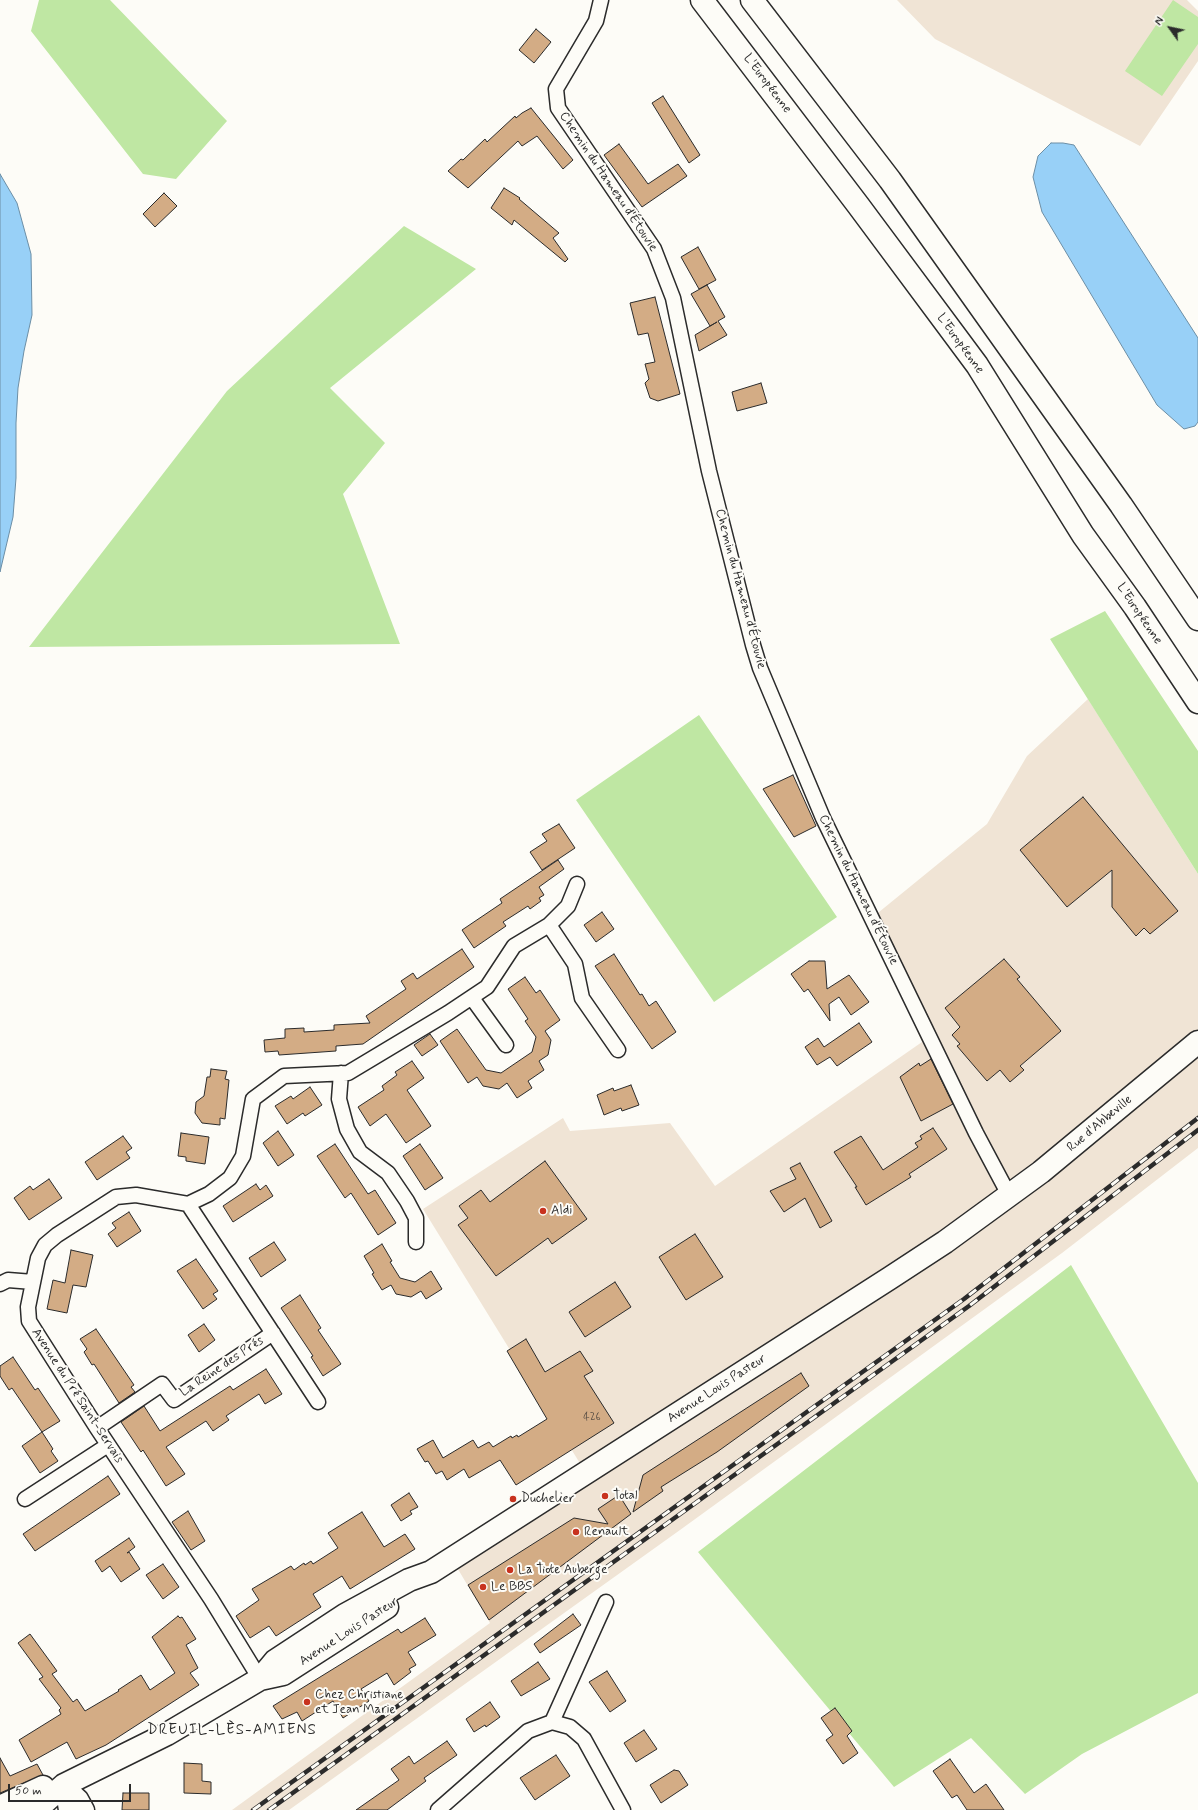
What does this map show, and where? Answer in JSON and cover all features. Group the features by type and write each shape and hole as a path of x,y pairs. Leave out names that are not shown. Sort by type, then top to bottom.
{"main road":[{"name":"L'Européenne","path":"702,0 849,192 977,366 1083,535 1135,607 1198,702"},
{"path":"752,0 890,180 1121,505 1198,620"},
{"name":"Rue d'Abbeville","path":"1004,1198 1078,1143 1198,1042"},
{"name":"Avenue Louis Pasteur","path":"27,1810 46,1801 64,1785 167,1734 260,1679 283,1674 411,1592 431,1572 945,1242 1004,1198"},
{"name":"Avenue Louis Pasteur","path":"0,1807 40,1788 64,1785"}],"street":[{"name":"Chemin du Hameau d'Étouvie","path":"601,0 596,21 556,89 558,108 654,249 672,298 709,471 753,646 760,668 823,818 976,1133 1004,1198"},
{"path":"188,1204 209,1194 230,1178 243,1156 253,1099 284,1076 348,1073 448,1014 487,987 514,946 549,925 568,906 577,884"},
{"path":"549,925 575,964 582,998 618,1050"},
{"path":"472,998 506,1045"},
{"path":"341,1073 339,1099 347,1129 360,1152 388,1173 407,1201 416,1218 416,1242"},
{"name":"Avenue du Pré Saint-Servais","path":"188,1204 136,1195 116,1197 57,1235 45,1245 38,1258 28,1307 29,1321 108,1445 211,1599 260,1679"},
{"name":"La Reine des Prés","path":"188,1204 318,1402"},
{"path":"0,1284 8,1280 33,1282"},
{"name":"La Reine des Prés","path":"97,1428 162,1384 174,1400 273,1333"},
{"path":"25,1499 108,1445"},
{"path":"552,1722 606,1602"},
{"path":"438,1810 528,1732 552,1722 570,1727 584,1739 623,1810"},
{"path":"64,1785 68,1810"},
{"path":"64,1785 79,1799 85,1810"}],"shaded area":[{"path":"897,0 1187,0 1198,11 1198,61 1140,146 935,39"},
{"path":"1088,699 1198,874 1198,1148 1062,1253 680,1530 289,1810 232,1810 490,1623 446,1549 581,1465 423,1209 563,1118 570,1131 670,1123 715,1186 922,1042 868,921 987,824 1027,756"}],"green space":[{"path":"39,0 110,0 227,121 176,179 143,174 31,31"},
{"path":"1173,0 1198,17 1198,44 1162,96 1125,71"},
{"path":"404,226 476,269 330,388 385,443 343,494 400,644 29,647 227,391"},
{"path":"1105,611 1198,751 1198,874 1050,639"},
{"path":"699,715 837,917 714,1002 576,800"},
{"path":"1071,1265 1198,1483 1198,1693 1082,1754 1025,1794 971,1738 894,1787 698,1552"}],"water":[{"path":"1051,143 1074,145 1198,338 1198,422 1195,426 1184,429 1157,405 1042,212 1033,177 1038,156"},
{"path":"0,174 17,203 31,254 32,315 18,388 16,423 16,478 13,517 0,572"}],"building":[{"path":"536,29 551,42 534,63 519,50"},
{"path":"663,96 700,155 689,163 652,103"},
{"path":"531,108 573,160 563,169 537,136 522,146 518,141 468,188 448,171 461,159 463,160 485,139 487,142 515,116 516,118"},
{"path":"619,144 648,184 678,164 687,176 642,207 604,155"},
{"path":"504,188 520,198 519,199 559,233 553,238 568,259 565,262 514,220 512,225 491,208"},
{"path":"164,193 177,206 155,227 143,214"},
{"path":"698,247 716,280 699,289 681,257"},
{"path":"707,285 725,317 718,321 727,335 699,351 695,335 717,322 710,326 691,294"},
{"path":"655,297 680,394 658,401 650,398 645,383 649,379 645,364 655,362 648,333 638,335 630,303"},
{"path":"761,383 767,403 737,411 732,392"},
{"path":"793,775 816,826 794,837 763,789"},
{"path":"1083,797 1178,911 1150,934 1144,928 1136,936 1112,907 1112,870 1067,907 1020,850"},
{"path":"559,824 575,848 542,870 530,852 547,841 542,834"},
{"path":"558,860 564,869 539,887 544,895 539,898 541,901 530,909 528,906 503,922 506,926 474,948 462,930 502,903 500,899"},
{"path":"602,912 614,929 596,942 584,925"},
{"path":"462,949 474,967 363,1044 336,1046 336,1051 279,1055 278,1051 265,1052 264,1040 285,1038 285,1029 304,1028 304,1032 334,1030 334,1025 370,1023 366,1016 406,989 401,981 413,973 417,979"},
{"path":"614,954 640,995 642,994 649,1006 656,1001 676,1032 652,1049 595,966"},
{"path":"1004,959 1020,977 1017,979 1061,1031 1020,1066 1024,1070 1010,1082 1000,1070 987,1081 957,1046 960,1044 952,1035 960,1027 945,1008"},
{"path":"809,961 825,961 827,989 849,975 869,1002 851,1015 839,997 829,1004 830,1021 808,989 804,992 791,974"},
{"path":"525,977 536,993 540,990 560,1020 545,1031 551,1040 548,1055 539,1061 544,1070 528,1081 532,1088 517,1098 507,1083 499,1089 483,1086 477,1077 468,1083 440,1041 457,1029 486,1070 501,1073 532,1052 536,1037 525,1021 528,1019 508,989"},
{"path":"859,1023 872,1042 837,1066 830,1057 817,1065 805,1047 818,1038 824,1047"},
{"path":"430,1034 438,1045 422,1056 414,1045"},
{"path":"931,1059 953,1104 921,1121 900,1077 919,1063 920,1066"},
{"path":"412,1061 424,1078 407,1090 431,1126 406,1143 386,1114 370,1126 358,1107 384,1090 382,1086 397,1075 395,1072"},
{"path":"211,1069 227,1071 225,1079 229,1080 225,1119 220,1118 220,1125 202,1123 195,1113 196,1102 204,1096 207,1077 210,1077"},
{"path":"631,1085 639,1105 622,1111 621,1108 604,1115 597,1095 613,1088 614,1091"},
{"path":"310,1087 322,1105 305,1116 303,1113 287,1124 275,1106 291,1096 293,1099"},
{"path":"933,1128 947,1149 909,1174 911,1177 866,1205 855,1187 857,1187 834,1152 861,1136 883,1170 918,1147 915,1143 922,1139 920,1136"},
{"path":"278,1131 294,1155 278,1166 263,1143"},
{"path":"181,1133 209,1137 205,1164 186,1161 186,1157 178,1156"},
{"path":"123,1136 132,1148 126,1152 130,1158 97,1180 85,1162"},
{"path":"335,1144 368,1194 375,1190 396,1223 378,1235 351,1193 345,1198 317,1156"},
{"path":"420,1144 443,1178 425,1190 403,1156"},
{"path":"545,1161 587,1219 552,1244 548,1238 496,1276 458,1225 468,1218 459,1206 481,1190 490,1202"},
{"path":"800,1163 832,1221 820,1228 805,1198 784,1212 770,1191 796,1179 790,1168"},
{"path":"49,1179 62,1198 29,1220 14,1198 30,1186 33,1190"},
{"path":"256,1184 260,1190 266,1185 273,1196 233,1222 223,1206"},
{"path":"129,1212 141,1231 117,1247 108,1234 116,1228 112,1223"},
{"path":"695,1234 723,1277 686,1300 659,1257"},
{"path":"274,1242 286,1260 261,1277 249,1258"},
{"path":"382,1244 392,1261 390,1262 400,1278 415,1282 431,1271 442,1289 426,1299 421,1291 411,1297 396,1294 391,1285 382,1290 372,1274 374,1273 364,1256"},
{"path":"71,1250 93,1255 86,1287 73,1285 67,1313 47,1309 53,1280 65,1283"},
{"path":"196,1259 218,1291 213,1294 217,1299 203,1309 177,1271"},
{"path":"615,1282 631,1307 585,1337 569,1312"},
{"path":"300,1295 321,1328 318,1330 341,1364 323,1376 311,1357 313,1356 281,1308"},
{"path":"204,1324 215,1340 199,1352 188,1335"},
{"path":"96,1329 134,1385 131,1387 135,1392 119,1403 94,1364 92,1365 84,1352 87,1349 80,1339"},
{"path":"526,1339 545,1372 580,1351 593,1371 584,1376 614,1423 516,1485 500,1460 469,1478 464,1469 447,1480 442,1471 436,1474 428,1461 425,1462 417,1449 433,1440 443,1458 473,1440 478,1448 489,1442 493,1447 511,1436 512,1438 517,1435 518,1437 547,1419 507,1351"},
{"path":"13,1357 35,1390 38,1388 60,1421 42,1432 12,1388 9,1390 0,1376 0,1366"},
{"path":"266,1369 282,1394 265,1404 259,1394 226,1416 229,1420 213,1431 206,1421 166,1447 185,1474 166,1486 143,1450 141,1452 121,1422 144,1406 160,1431 230,1386 233,1390"},
{"path":"801,1373 809,1386 717,1452 661,1487 663,1491 633,1512 643,1475"},
{"path":"42,1432 53,1449 51,1451 58,1461 40,1473 22,1446"},
{"path":"108,1476 120,1494 35,1551 23,1534"},
{"path":"409,1493 418,1507 410,1511 412,1514 401,1521 391,1505"},
{"path":"619,1495 631,1514 489,1620 468,1585 574,1518 608,1524 598,1509"},
{"path":"188,1511 205,1541 191,1550 172,1522"},
{"path":"362,1512 384,1547 405,1534 415,1549 350,1589 342,1576 313,1594 321,1607 276,1636 269,1626 250,1638 236,1616 259,1600 252,1589 291,1566 294,1570 304,1563 305,1565 311,1561 313,1564 338,1548 328,1533"},
{"path":"129,1538 135,1547 127,1553 129,1552 140,1569 121,1582 110,1566 102,1572 95,1561"},
{"path":"163,1564 179,1587 163,1599 146,1575"},
{"path":"573,1614 581,1625 540,1653 534,1644"},
{"path":"178,1616 180,1618 182,1617 196,1639 186,1645 198,1668 190,1673 199,1685 106,1745 76,1759 67,1742 31,1762 19,1740 61,1714 59,1710 61,1708 39,1679 43,1677 18,1643 30,1634 57,1671 52,1674 73,1702 77,1699 85,1711 119,1691 118,1690 141,1675 150,1690 175,1673 152,1637"},
{"path":"425,1618 436,1635 408,1652 416,1665 409,1669 411,1672 394,1685 387,1673 361,1689 369,1701 343,1718 333,1701 302,1721 297,1712 282,1719 273,1706 398,1629 401,1633"},
{"path":"538,1662 550,1679 521,1696 511,1681"},
{"path":"607,1671 626,1701 610,1712 589,1682"},
{"path":"490,1702 500,1717 486,1727 485,1725 474,1732 466,1719"},
{"path":"835,1708 852,1731 847,1736 858,1753 843,1764 826,1740 833,1735 821,1718"},
{"path":"644,1730 657,1749 636,1762 624,1743"},
{"path":"447,1741 457,1755 424,1778 426,1781 387,1810 356,1810 399,1780 391,1769 409,1756 414,1764"},
{"path":"556,1755 570,1776 535,1800 520,1778"},
{"path":"0,1758 10,1776 37,1764 43,1775 0,1793"},
{"path":"950,1759 974,1793 986,1784 1004,1810 967,1810 957,1795 952,1798 933,1771"},
{"path":"184,1763 202,1764 202,1781 211,1782 211,1794 184,1793"},
{"path":"674,1770 679,1771 688,1785 661,1803 650,1785"},
{"path":"123,1793 149,1793 149,1810 122,1810"}],"railway":[{"path":"253,1810 964,1299 1198,1118"},
{"path":"269,1810 969,1306 1198,1130"}],"place":[{"name":"Aldi","path":"543,1211"},
{"name":"Total","path":"605,1496"},
{"name":"Duchelier","path":"513,1499"},
{"name":"Renault","path":"576,1532"},
{"name":"La Tiote Auberge","path":"510,1570"},
{"name":"Le BBS","path":"483,1587"},
{"name":"Chez Christiane et Jean Marie","path":"307,1702"}],"district":[{"name":"DREUIL-LÈS-AMIENS","path":"232,1731"}]}
